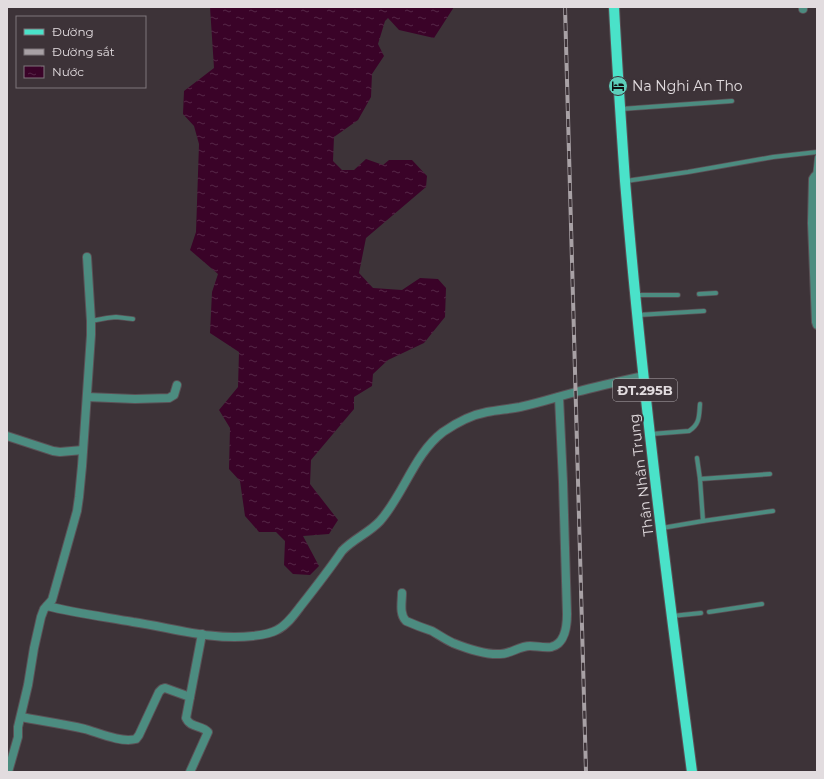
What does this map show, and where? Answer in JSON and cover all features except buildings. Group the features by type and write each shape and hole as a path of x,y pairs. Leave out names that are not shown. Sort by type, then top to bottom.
{"main road":[{"name":"Thân Nhân Trung","path":"614,7 625,181 644,376 692,772"}],"street":[{"path":"816,176 813,178 812,223 817,326"},
{"path":"8,772 16,747 41,617 44,609 52,600 79,497 91,321 87,257"},
{"path":"47,606 227,638 261,635 277,630 284,626 292,617 318,585 342,551 380,521 395,502 422,454 430,443 443,432 472,416 486,412 520,407 644,376"},
{"path":"87,397 135,399 169,398 174,395 177,384"},
{"path":"402,593 402,614 406,621 433,632 453,643 492,654 503,654 529,646 551,647 557,644 565,633 567,626 559,397"},
{"path":"7,436 54,451 60,452 83,450"},
{"path":"190,772 208,732 205,729 190,724 187,720 186,714 202,634"},
{"path":"21,717 85,729 110,737 131,740 136,739 159,692 162,689 165,688 190,696"}],"lane":[{"path":"620,109 732,101"},
{"path":"625,181 688,172 773,157 817,152"},
{"path":"816,176 817,157"},
{"path":"699,294 716,293"},
{"path":"636,295 678,295"},
{"path":"638,315 704,311"},
{"path":"91,321 116,317 133,320"},
{"path":"651,434 689,431 698,422 700,404"},
{"path":"697,458 703,521"},
{"path":"700,479 770,474"},
{"path":"662,529 703,521 773,512"},
{"path":"709,612 762,604"},
{"path":"672,616 701,613"}],"water":[{"path":"210,7 454,7 434,38 399,30 388,18 385,21 378,44 384,56 372,74 371,97 358,120 334,137 333,161 342,170 354,170 366,159 383,165 389,160 412,160 427,176 426,187 366,238 359,273 373,288 402,290 420,278 438,279 446,288 445,317 424,343 388,360 373,374 372,386 354,397 354,409 311,460 310,484 338,520 329,534 303,536 319,566 310,575 293,574 284,565 285,541 276,532 259,532 245,516 240,481 229,469 230,428 219,410 238,387 239,352 210,333 212,292 218,274 190,250 196,232 199,144 194,126 183,114 184,91 214,68"}],"railway":[{"path":"565,7 586,772"}],"place":[{"name":"Na Nghi An Tho","path":"618,86"}]}
